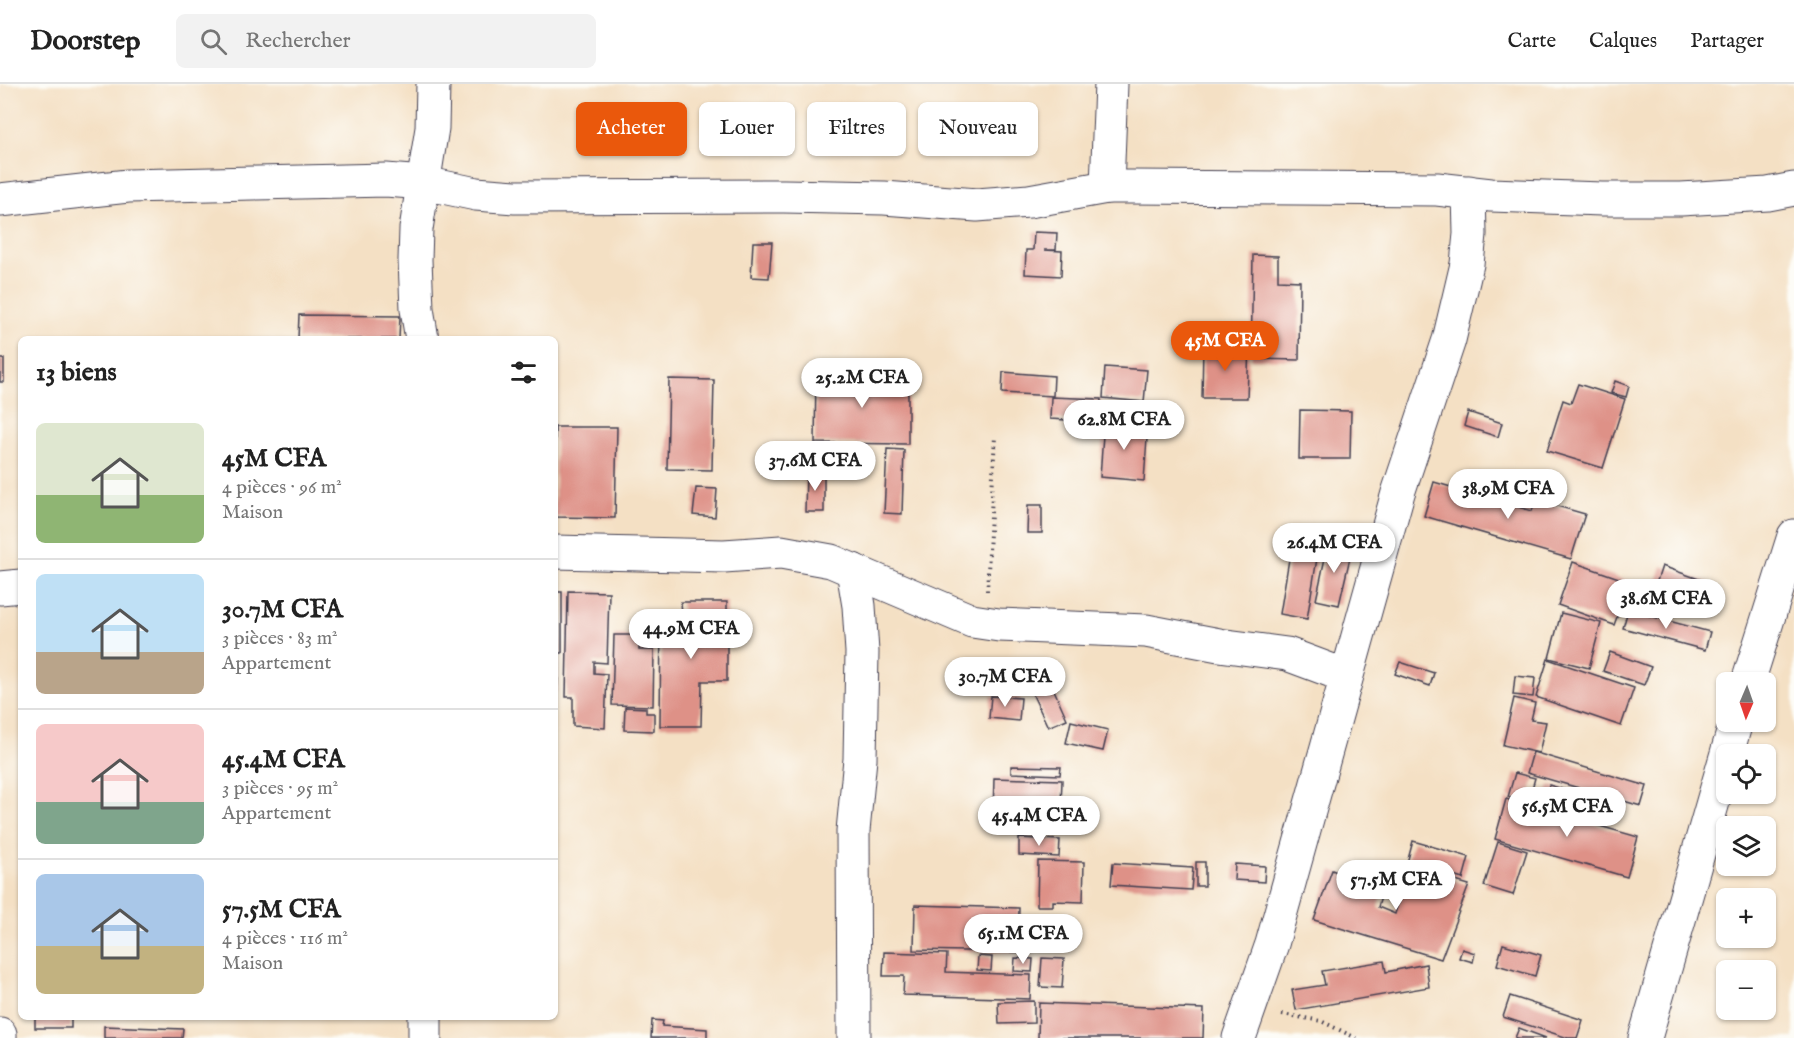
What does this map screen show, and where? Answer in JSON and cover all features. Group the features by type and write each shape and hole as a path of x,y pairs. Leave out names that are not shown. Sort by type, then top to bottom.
{"street":[{"path":"422,336 417,309 416,229 432,128 433,84"},
{"path":"1107,187 1111,84"},
{"path":"0,200 128,186 386,180 424,183 476,194 515,197 784,196 884,198 977,205 1029,201 1107,187 1437,189 1491,195 1681,199 1767,194 1794,189"},
{"path":"1244,1023 1272,945 1398,493 1449,340 1467,264 1470,234 1469,192"},
{"path":"1751,672 1794,536"},
{"path":"558,552 724,556 781,552 831,561 972,621 999,625 1146,631 1219,645 1287,654 1346,676"},
{"path":"853,570 859,606 862,652 860,759 853,831 854,1038"},
{"path":"0,588 18,586"},
{"path":"1645,1038 1733,732"},
{"path":"425,1020 425,1038"}],"path":[{"path":"972,621 986,596 995,436"},
{"path":"1244,1023 1321,1021 1356,1038"}],"building":[{"path":"1034,232 1057,233 1056,250 1044,250 1062,251 1061,276 1025,274 1026,250 1033,250"},
{"path":"753,242 772,242 769,278 751,277"},
{"path":"1253,255 1278,256 1278,280 1300,281 1299,360 1251,359"},
{"path":"299,315 400,316 399,336 298,336"},
{"path":"1203,345 1249,346 1247,398 1202,398"},
{"path":"0,359 4,359 4,382 0,382"},
{"path":"1105,367 1147,370 1144,402 1103,398"},
{"path":"1003,372 1054,376 1053,396 1002,393"},
{"path":"816,374 908,375 908,444 815,443"},
{"path":"669,379 714,380 712,470 667,469"},
{"path":"1615,381 1629,386 1626,397 1611,393"},
{"path":"1578,384 1625,399 1603,468 1547,451 1563,400 1571,403"},
{"path":"1051,397 1101,399 1100,422 1050,419"},
{"path":"1300,410 1351,411 1350,459 1299,459"},
{"path":"1468,412 1502,423 1498,437 1464,426"},
{"path":"1104,421 1148,424 1144,481 1100,477"},
{"path":"558,427 617,427 615,518 558,517"},
{"path":"887,449 904,450 902,514 884,513"},
{"path":"806,472 824,472 824,512 805,512"},
{"path":"1434,482 1532,511 1536,500 1585,514 1571,559 1424,516"},
{"path":"696,488 717,489 715,517 693,515"},
{"path":"1028,505 1042,505 1042,533 1027,533"},
{"path":"1293,535 1320,540 1307,619 1280,614"},
{"path":"1328,544 1352,549 1339,605 1316,600"},
{"path":"1573,562 1630,582 1614,625 1558,605"},
{"path":"1662,566 1710,583 1699,616 1651,599"},
{"path":"568,591 609,592 607,663 594,662 594,673 607,674 605,728 573,726 573,697 566,697"},
{"path":"558,592 562,592 562,653 558,653"},
{"path":"681,602 727,602 727,681 702,681 701,726 660,726 661,614 682,614"},
{"path":"1628,610 1710,632 1705,650 1623,628"},
{"path":"1561,613 1601,623 1589,668 1549,658"},
{"path":"614,635 639,635 639,650 654,650 653,706 612,705"},
{"path":"1610,652 1651,667 1644,685 1603,671"},
{"path":"1548,659 1634,688 1621,726 1536,697"},
{"path":"1400,662 1434,673 1430,686 1395,674"},
{"path":"1046,672 1067,719 1048,727 1023,674"},
{"path":"1515,676 1535,678 1533,697 1513,695"},
{"path":"991,696 1021,698 1019,721 989,718"},
{"path":"1514,698 1535,703 1531,720 1546,722 1539,753 1503,745"},
{"path":"625,707 646,708 646,713 654,713 654,731 624,730"},
{"path":"1071,721 1108,730 1103,751 1066,743"},
{"path":"1533,752 1647,786 1641,806 1527,773"},
{"path":"1011,766 1061,767 1060,775 1011,773"},
{"path":"1515,773 1535,778 1528,803 1508,797"},
{"path":"994,778 1062,780 1060,829 1004,828 1004,815 993,815"},
{"path":"1549,785 1589,797 1583,817 1543,804"},
{"path":"1506,799 1638,837 1627,877 1495,839"},
{"path":"1019,838 1060,840 1059,857 1019,855"},
{"path":"1413,841 1469,857 1463,879 1407,863"},
{"path":"1498,842 1527,851 1513,895 1484,886"},
{"path":"1038,861 1084,862 1083,902 1053,901 1053,906 1037,906"},
{"path":"1196,862 1205,862 1205,886 1196,886"},
{"path":"1113,863 1193,868 1191,890 1111,885"},
{"path":"1235,864 1265,866 1264,882 1234,880"},
{"path":"1409,867 1469,885 1441,959 1314,920 1332,870 1383,890 1378,907 1395,914"},
{"path":"915,905 1019,908 1018,952 914,950"},
{"path":"1503,944 1541,955 1535,976 1497,965"},
{"path":"1462,949 1475,953 1473,962 1459,958"},
{"path":"884,952 947,954 946,972 1031,975 1030,999 903,995 904,976 883,976"},
{"path":"978,956 992,957 991,971 977,970"},
{"path":"1015,958 1033,959 1032,972 1014,971"},
{"path":"1042,958 1064,959 1062,988 1040,987"},
{"path":"1384,961 1386,972 1426,964 1429,987 1296,1010 1292,990 1325,985 1322,971"},
{"path":"1510,996 1583,1020 1577,1038 1568,1038 1503,1017"},
{"path":"1034,1001 1034,1023 999,1024 998,1002"},
{"path":"1039,1003 1204,1009 1203,1038 1038,1038"},
{"path":"35,1020 71,1020 71,1028 35,1028"},
{"path":"652,1020 663,1021 662,1026 707,1029 707,1038 651,1038"},
{"path":"104,1026 183,1029 182,1038 104,1038"},
{"path":"1519,1028 1546,1038 1515,1038"}]}
